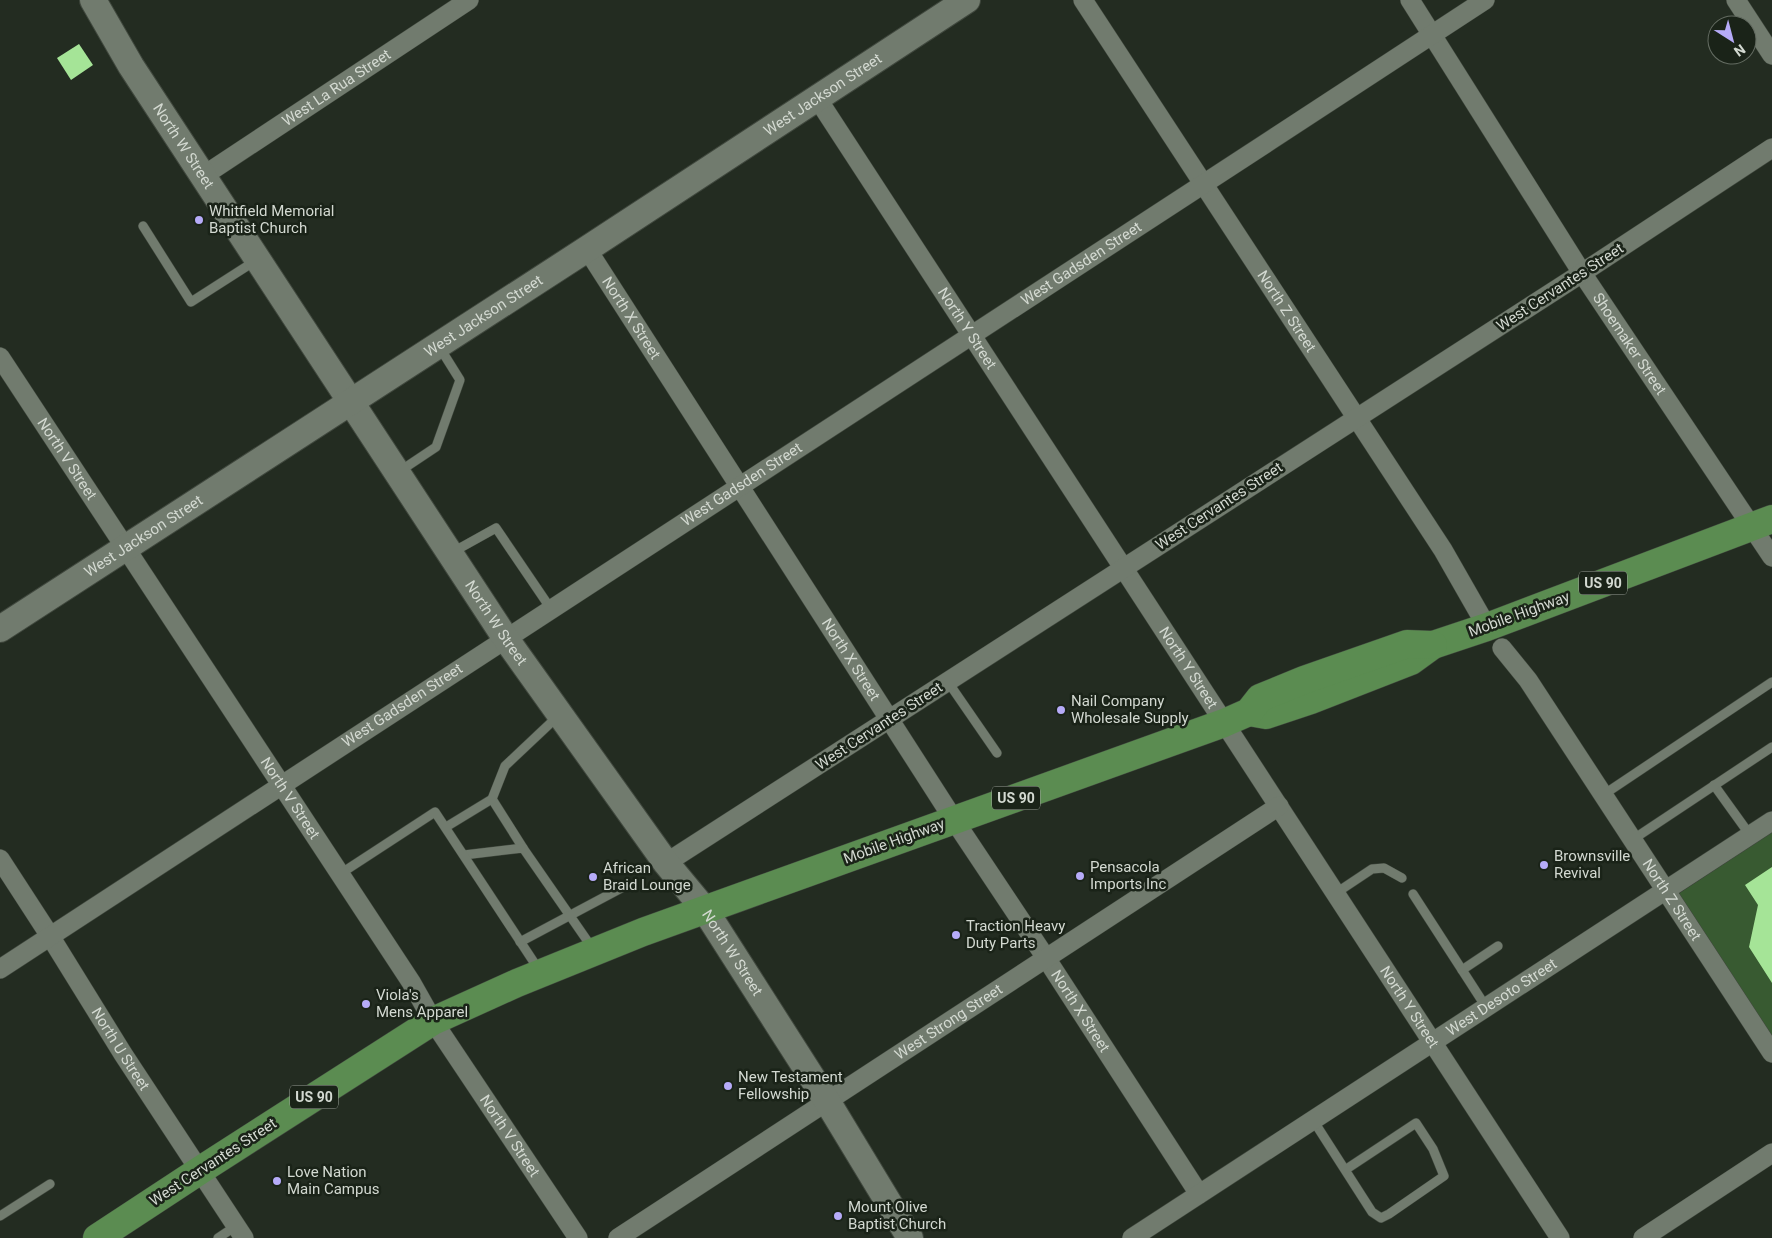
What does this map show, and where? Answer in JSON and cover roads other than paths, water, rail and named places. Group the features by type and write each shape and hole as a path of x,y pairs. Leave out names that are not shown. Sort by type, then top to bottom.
{"main road":[{"name":"North W Street","path":"93,0 132,66 506,639 666,863 705,910 827,1101 910,1238"},
{"name":"West Jackson Street","path":"0,629 588,249 968,0"},
{"name":"Mobile Highway","path":"540,973 705,910 1224,723 1249,712 1266,716 1311,700 1411,661 1433,645 1495,637 1762,523"},
{"name":"West Cervantes Street","path":"97,1238 434,1022 540,973"}],"street":[{"name":"West La Rua Street","path":"204,176 470,0"},
{"name":"North Z Street","path":"1083,0 1358,418 1443,550 1495,637 1528,680 1772,1053"},
{"name":"Shoemaker Street","path":"1410,0 1582,273 1762,523 1772,558"},
{"name":"West Gadsden Street","path":"0,969 1485,0"},
{"path":"1736,0 1772,55"},
{"name":"North Y Street","path":"817,98 1560,1238"},
{"name":"West Cervantes Street","path":"666,863 1358,418 1772,148"},
{"name":"North X Street","path":"588,249 954,820 1199,1194"},
{"name":"North V Street","path":"0,357 411,982 434,1022 578,1238"},
{"name":"West Strong Street","path":"618,1238 1279,806"},
{"name":"West Desoto Street","path":"1132,1238 1772,821"},
{"name":"North U Street","path":"0,859 123,1054 240,1232"},
{"path":"1643,1238 1772,1154"}],"lane":[{"path":"143,226 191,302 258,259"},
{"path":"397,473 436,447 460,380 438,346"},
{"path":"450,554 496,528 551,609"},
{"path":"948,682 996,753"},
{"path":"1603,795 1772,682"},
{"path":"446,827 492,799 505,766 560,714"},
{"path":"1632,840 1772,747"},
{"path":"1714,785 1750,835"},
{"path":"492,799 523,848 594,951"},
{"path":"340,874 435,812 540,973"},
{"path":"464,855 523,848"},
{"path":"1336,893 1372,869 1384,868 1402,878"},
{"path":"520,942 627,884"},
{"path":"1413,894 1486,1007"},
{"path":"1462,970 1498,946"},
{"path":"1313,1120 1345,1170 1372,1212 1381,1218 1390,1214 1444,1176 1433,1149 1416,1123 1345,1170"},
{"path":"0,1216 50,1184"},
{"path":"218,1238 240,1232"}],"place":[{"name":"Whitfield Memorial Baptist Church","path":"199,220"},
{"name":"Nail Company Wholesale Supply","path":"1061,710"},
{"name":"Brownsville Revival","path":"1544,865"},
{"name":"Pensacola Imports Inc","path":"1080,876"},
{"name":"African Braid Lounge","path":"593,877"},
{"name":"Traction Heavy Duty Parts","path":"956,935"},
{"name":"Viola's Mens Apparel","path":"366,1004"},
{"name":"New Testament Fellowship","path":"728,1086"},
{"name":"Love Nation Main Campus","path":"277,1181"},
{"name":"Mount Olive Baptist Church","path":"838,1216"}]}
